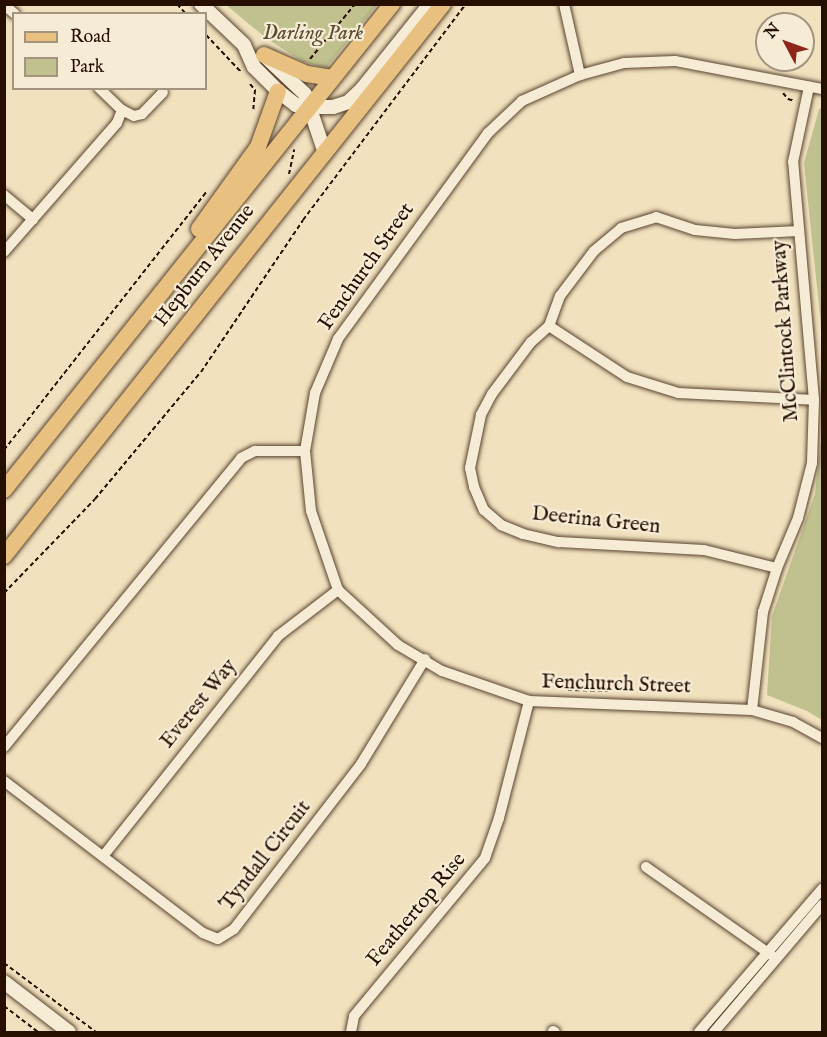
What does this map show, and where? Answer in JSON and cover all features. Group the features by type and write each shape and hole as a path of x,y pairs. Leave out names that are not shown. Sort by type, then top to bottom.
{"main road":[{"name":"Hepburn Avenue","path":"4,490 392,4"},
{"name":"Hepburn Avenue","path":"4,556 324,150 443,4"},
{"path":"264,55 307,74 331,78"},
{"path":"164,289 176,262 258,147 272,114 278,91"}],"street":[{"path":"201,4 244,45 264,55 305,94 324,150"},
{"path":"244,45 254,67 296,105 333,107 348,102 362,89 430,4"},
{"path":"564,4 580,75"},
{"name":"Fenchurch Street","path":"822,89 675,61 624,63 580,75 522,101 481,143 338,339 315,393 305,451 311,511 338,590 398,645 442,671 529,701 752,710 793,722 822,738"},
{"name":"McClintock Parkway","path":"752,710 763,612 777,568 798,518 812,464 814,400 794,162 809,87"},
{"path":"101,90 123,110 134,116 142,114 163,92"},
{"path":"4,252 117,123 123,110"},
{"path":"4,195 33,219"},
{"path":"799,231 735,234 695,230 656,217 621,228 594,251 560,296 549,326 627,377 678,393 814,400"},
{"name":"Deerina Green","path":"549,326 531,342 492,394 481,415 470,468 474,487 484,510 501,525 523,534 550,540 704,549 777,568"},
{"path":"4,747 241,458 255,451 305,451"},
{"name":"Everest Way","path":"104,855 278,636 338,590"},
{"name":"Tyndall Circuit","path":"4,781 104,855 203,933 218,939 234,929 361,764 425,659"},
{"name":"Feathertop Rise","path":"351,1032 354,1016 485,858 499,818 529,701"},
{"path":"646,867 776,958"},
{"path":"699,1032 822,889"},
{"path":"714,1032 822,905"},
{"path":"4,982 69,1032"}],"path":[{"path":"307,74 310,57 355,4"},
{"path":"4,593 94,499 201,372 303,220 466,4"},
{"path":"207,36 255,90 251,122"},
{"path":"781,91 788,99 806,104"},
{"path":"253,112 272,114"},
{"path":"4,450 212,184"},
{"path":"558,689 613,692"},
{"path":"4,963 96,1032"},
{"path":"4,1006 38,1032"}],"green space":[{"name":"Darling Park","path":"226,5 377,5 326,68 303,62 266,38"},
{"path":"822,108 822,335 804,163 819,109"},
{"path":"822,431 822,720 807,711 767,695 772,616 815,494"}]}
